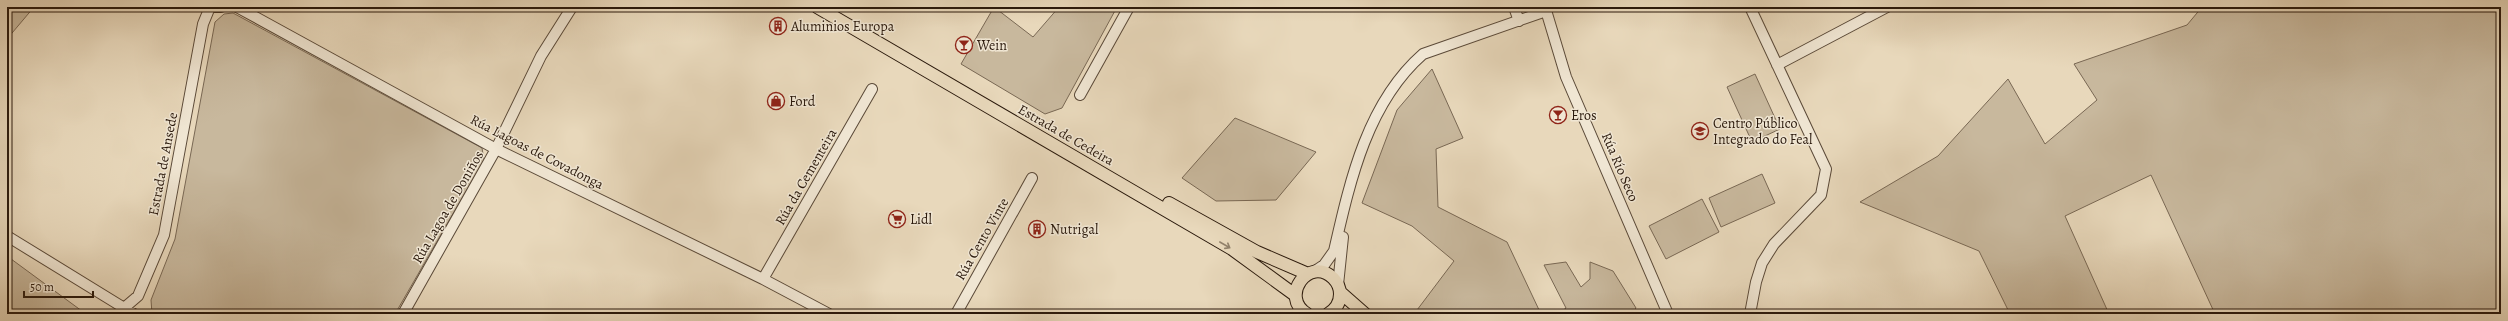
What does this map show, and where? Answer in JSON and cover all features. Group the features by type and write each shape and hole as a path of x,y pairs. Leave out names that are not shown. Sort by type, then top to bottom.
{"main road":[{"name":"Estrada de Cedeira","path":"817,7 1232,249 1296,298 1308,314"},
{"name":"Estrada de Cedeira","path":"828,7 1060,142 1257,252 1311,273 1329,274 1339,288"},
{"path":"1295,314 1298,284 1311,273"},
{"path":"1328,314 1337,306 1339,288"},
{"path":"1339,288 1365,314"}],"street":[{"name":"Estrada de Ansede","path":"120,310 138,296 164,235 203,24 210,7"},
{"path":"213,7 221,7"},
{"name":"Rúa Lagoas de Covadonga","path":"237,7 496,149 764,279 829,314"},
{"name":"Rúa Lagoa de Doniños","path":"403,314 496,149 541,56 572,7"},
{"path":"1080,95 1129,7"},
{"path":"1514,7 1518,21"},
{"path":"1750,7 1826,169 1821,195 1774,244 1762,263 1756,282 1750,314"},
{"path":"1777,65 1887,7"},
{"path":"1311,273 1324,265 1334,251 1347,199 1368,133 1380,107 1410,65 1423,54 1518,21 1545,9"},
{"name":"Rúa Río Seco","path":"1545,9 1566,77 1668,314"},
{"name":"Rúa da Cementeira","path":"764,279 872,90"},
{"name":"Rúa Cento Vinte","path":"956,314 1032,178"},
{"path":"1339,288 1347,199"},
{"path":"7,236 120,310 134,314"}],"shaded area":[{"path":"7,7 34,7 7,39"},
{"path":"994,7 1033,37 1059,7 1117,7 1062,108 1045,114 961,64"},
{"path":"2202,7 2501,7 2501,314 2215,314 2151,175 2065,216 2109,314 2010,314 1979,251 1860,202 1938,156 2008,79 2045,144 2097,100 2074,64 2187,25"},
{"path":"233,13 482,148 484,160 395,314 152,314 151,300 175,239 215,22 224,14"},
{"path":"1432,69 1463,138 1436,149 1438,207 1507,242 1540,312 1537,314 1414,314 1454,261 1412,226 1362,203 1397,110"},
{"path":"1755,74 1780,129 1752,142 1727,87"},
{"path":"1235,118 1316,152 1276,200 1216,201 1182,178"},
{"path":"1762,174 1775,203 1721,227 1709,198"},
{"path":"1702,199 1719,232 1666,259 1649,226"},
{"path":"7,256 86,314 7,314"},
{"path":"1566,262 1581,287 1590,279 1590,262 1613,271 1636,308 1631,314 1558,314 1566,308 1544,265"}],"place":[{"name":"Aluminios Europa","path":"778,26"},
{"name":"Wein","path":"964,45"},
{"name":"Ford","path":"776,101"},
{"name":"Eros","path":"1558,115"},
{"name":"Centro Público Integrado do Feal","path":"1700,131"},
{"name":"Lidl","path":"897,219"},
{"name":"Nutrigal","path":"1037,229"}]}
